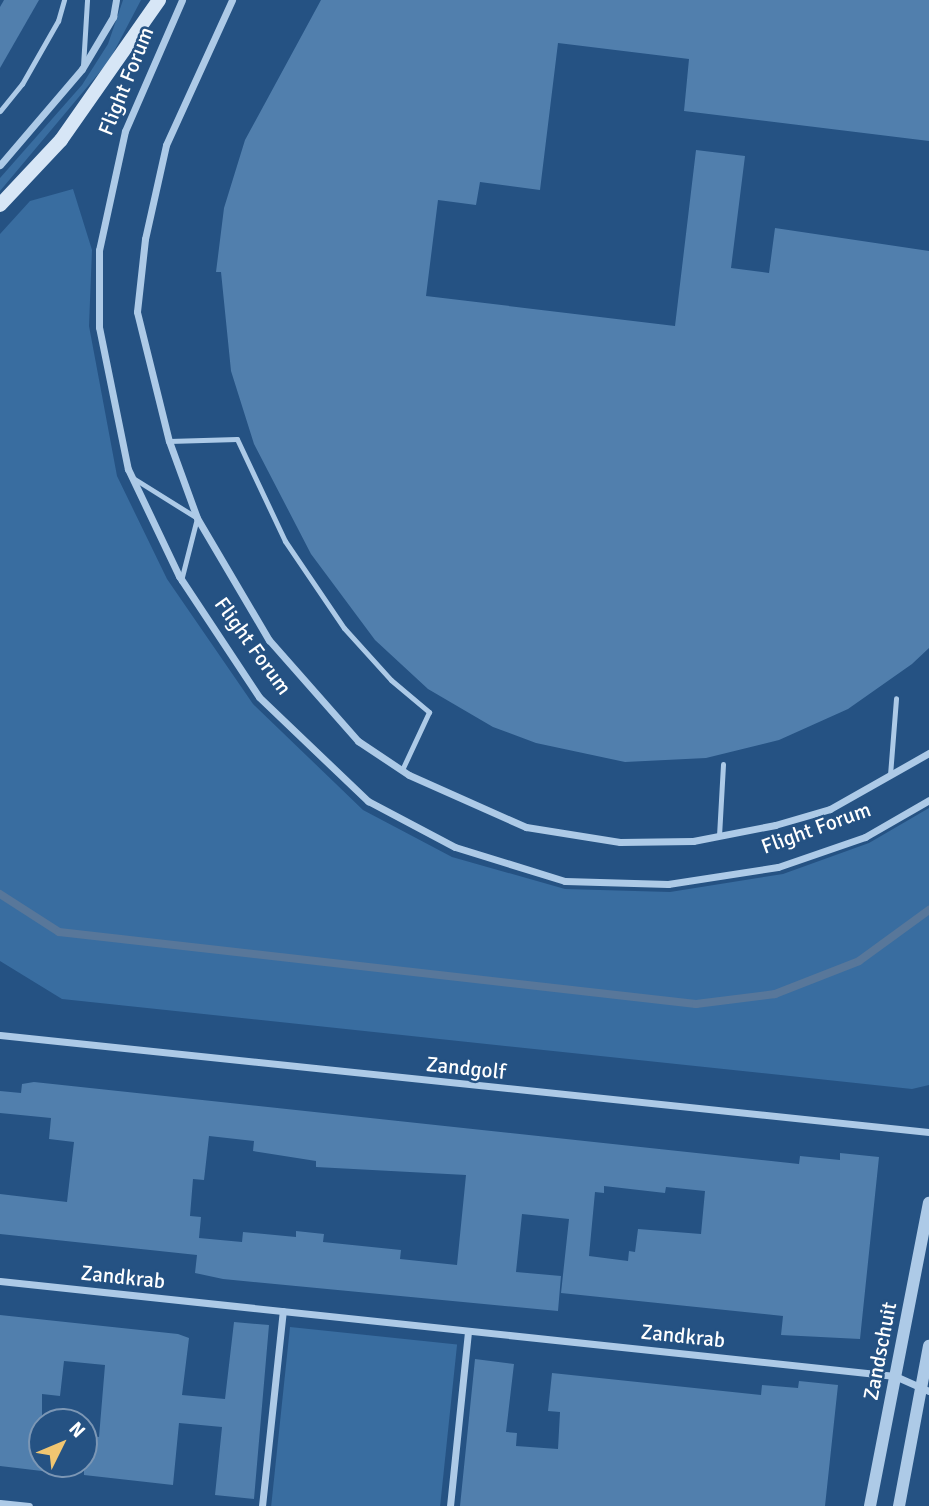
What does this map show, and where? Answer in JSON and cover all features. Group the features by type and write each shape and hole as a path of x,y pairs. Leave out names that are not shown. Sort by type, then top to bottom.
{"main road":[{"name":"Flight Forum","path":"0,207 61,140 159,0"}],"street":[{"name":"Flight Forum","path":"0,166 82,69 113,17 116,0"},
{"name":"Flight Forum","path":"182,0 125,131 99,250 99,327 132,478 181,580 259,697 368,801 455,847 565,881 668,884 778,867 865,837 929,800"},
{"name":"Flight Forum","path":"232,0 166,145 145,239 137,312 169,441 197,518 269,640 358,741 402,771 464,803 526,827 620,842 719,836 830,809 890,778 929,753"},
{"name":"Zandgolf","path":"0,1035 929,1132"},
{"name":"Zandschuit","path":"870,1506 929,1203"},
{"name":"Zandkrab","path":"0,1282 895,1376"},
{"path":"262,1506 283,1311"},
{"path":"450,1506 468,1331"},
{"path":"899,1506 924,1390 929,1346"},
{"path":"895,1376 924,1390"},
{"path":"0,1503 29,1506"}],"lane":[{"path":"0,111 22,84 58,20 64,0"},
{"path":"82,69 87,0"},
{"path":"169,441 237,439 285,541 344,628 391,680 429,712 402,771"},
{"path":"132,478 197,518 181,580"},
{"path":"890,778 895,698"},
{"path":"719,836 723,764"}],"shaded area":[{"path":"123,0 141,0 109,61 0,191 0,178 82,85 108,44"},
{"path":"73,189 92,250 89,326 117,476 167,579 253,704 363,810 452,857 565,889 670,892 783,874 869,843 929,808 929,1085 912,1089 62,999 0,961 0,234 30,201"},
{"path":"290,1327 457,1345 440,1506 271,1506"}],"building":[{"path":"4,0 39,0 0,68 0,7"},
{"path":"321,0 929,0 929,141 684,111 689,59 558,43 540,190 480,182 476,205 438,200 426,296 675,326 696,150 745,156 731,268 769,273 775,228 929,251 929,648 912,664 848,709 779,740 706,758 625,762 536,743 493,727 428,689 375,640 311,554 254,444 231,371 221,272 216,272 224,208 245,140"},
{"path":"34,1082 799,1164 800,1156 840,1160 840,1153 879,1157 860,1339 781,1335 783,1316 561,1293 569,1219 522,1214 516,1272 561,1276 558,1311 223,1279 195,1273 197,1255 0,1234 0,1194 67,1202 74,1142 49,1139 51,1118 0,1113 0,1091 21,1093 22,1084","holes":["209,1136 254,1141 253,1151 316,1161 316,1167 466,1175 457,1265 400,1259 401,1250 323,1242 324,1234 296,1231 296,1237 243,1232 242,1242 199,1238 201,1217 190,1216 193,1179 204,1180","604,1186 665,1193 666,1187 705,1191 701,1234 638,1229 635,1252 629,1251 628,1261 589,1256 595,1192 604,1193"]},
{"path":"0,1315 178,1334 189,1338 182,1395 225,1399 234,1322 269,1325 254,1499 215,1495 222,1427 179,1423 173,1485 98,1477 98,1437 105,1365 64,1361 60,1396 42,1394 42,1408 28,1408 28,1469 0,1466"},
{"path":"475,1359 514,1364 506,1432 517,1433 516,1446 558,1449 560,1412 548,1411 552,1373 761,1395 762,1385 798,1388 799,1381 838,1385 825,1506 460,1506"}],"waterway":[{"path":"0,894 59,932 696,1004 775,994 859,961 929,910"}]}
